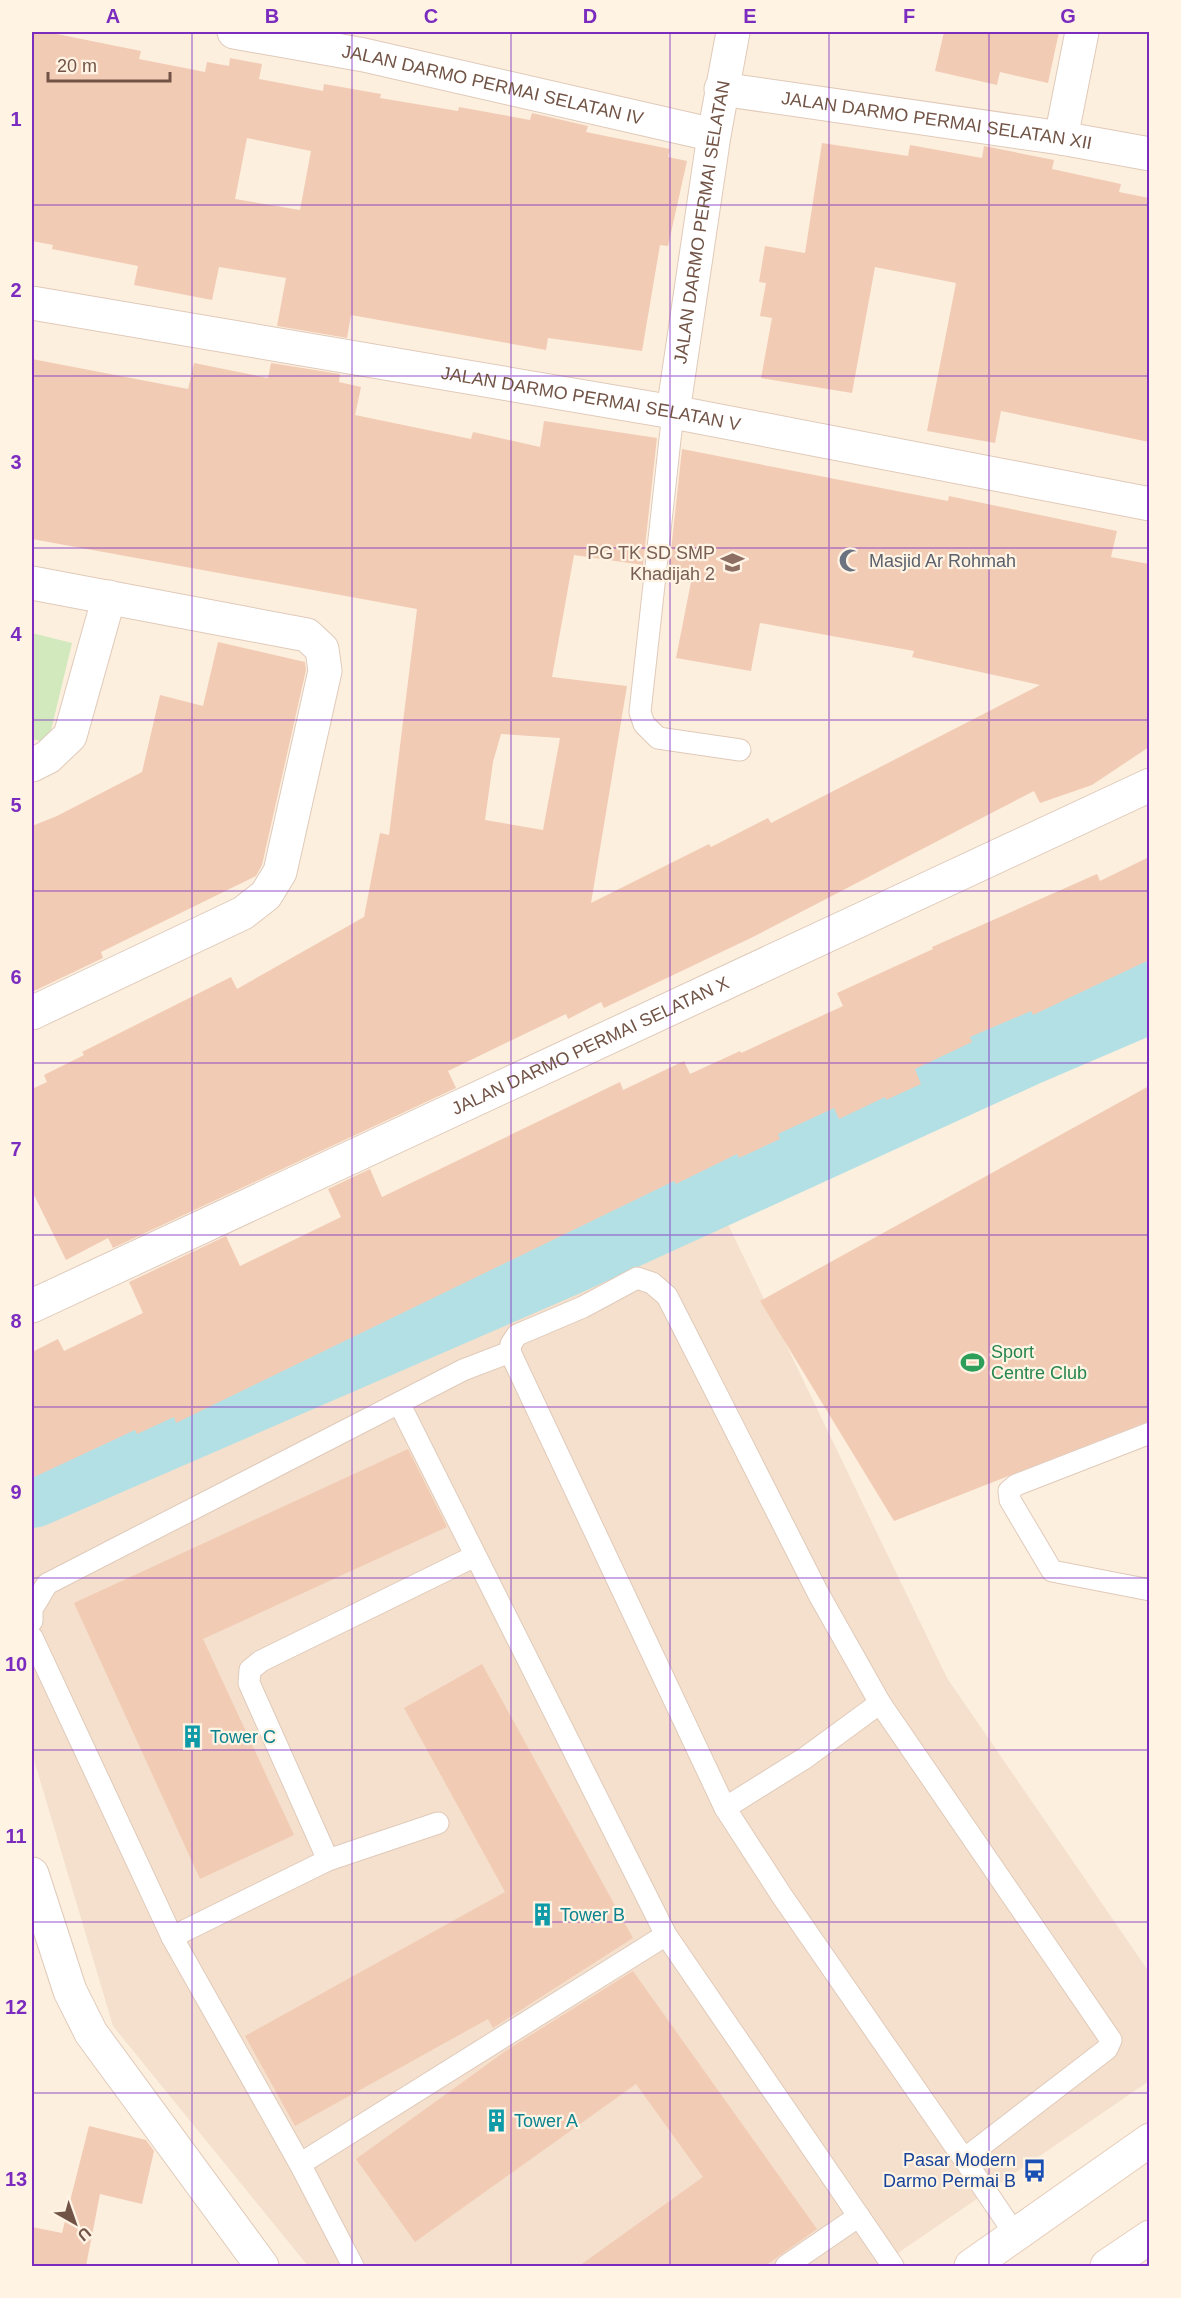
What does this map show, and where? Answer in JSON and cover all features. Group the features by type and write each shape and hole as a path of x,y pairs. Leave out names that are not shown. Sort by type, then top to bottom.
{"street":[{"name":"JALAN DARMO PERMAI SELATAN IV","path":"234,32 366,43 714,135"},
{"name":"JALAN DARMO PERMAI SELATAN","path":"673,412 721,89 733,32"},
{"path":"1061,138 1082,32"},
{"name":"JALAN DARMO PERMAI SELATAN XII","path":"721,89 1061,138 1149,154"},
{"name":"JALAN DARMO PERMAI SELATAN V","path":"32,303 673,412 1149,504"},
{"path":"32,583 307,635 322,649 325,671 280,872 266,895 243,913 32,1013"},
{"path":"32,765 48,757 70,736 109,597"},
{"name":"JALAN DARMO PERMAI SELATAN X","path":"32,1306 1149,785"},
{"path":"32,1874 70,1991 91,2033 262,2266"},
{"path":"971,2266 1149,2140"},
{"path":"1107,2266 1149,2237"}],"lane":[{"path":"673,412 640,712 644,724 658,738 740,750"},
{"path":"964,2159 1107,2049 1111,2040 880,1703 818,1593 667,1296 652,1283 637,1278 584,1307 517,1335 511,1344 510,1352 725,1808 782,1896 1015,2234"},
{"path":"32,1621 32,1609 47,1584 463,1370 510,1352"},
{"path":"399,1403 666,1935 893,2266"},
{"path":"1149,1433 1016,1485 1009,1491 1010,1500 1052,1570 1149,1590"},
{"path":"328,1860 249,1683 250,1670 261,1661 475,1556"},
{"path":"32,1637 172,1937 300,2164 353,2266"},
{"path":"725,1808 806,1758 880,1703"},
{"path":"172,1937 328,1860 438,1823"},
{"path":"300,2164 666,1935"},
{"path":"786,2266 859,2216"}],"shaded area":[{"path":"722,1212 947,1678 1149,1972 1149,2081 879,2266 308,2266 113,2026 32,1753 32,1524"}],"green space":[{"path":"32,633 72,643 48,743 32,739"}],"building":[{"path":"32,32 47,32 141,51 139,59 205,72 207,62 229,66 230,58 262,64 259,79 323,91 324,84 381,94 380,98 458,111 459,107 530,120 532,113 588,126 586,132 670,149 668,157 687,161 668,246 660,245 642,351 548,338 546,350 351,315 347,338 277,326 286,278 219,267 212,300 134,285 138,266 52,249 53,245 32,241","holes":["247,138 311,151 300,210 235,199"]},
{"path":"944,32 1059,32 1048,83 1000,72 997,85 935,71"},
{"path":"822,143 908,156 910,145 982,158 984,146 1054,160 1052,169 1121,184 1119,192 1149,198 1149,442 1001,411 995,443 927,431 956,283 875,267 852,393 761,378 772,318 760,316 766,283 759,282 765,246 805,253"},
{"path":"32,359 188,389 194,363 268,378 271,363 340,374 339,382 361,387 355,415 471,439 473,432 540,447 544,421 657,438 643,565 574,555 552,677 627,686 591,903 709,844 711,847 768,818 771,823 1040,685 912,657 914,651 760,623 751,671 676,658 693,572 669,569 682,449 948,501 949,496 1117,531 1111,557 1149,564 1149,747 1092,785 1040,803 1034,791 755,936 604,1008 601,1002 568,1019 566,1014 448,1071 456,1088 113,1248 108,1238 66,1260 32,1191 32,1089 47,1082 44,1075 84,1055 82,1052 231,977 237,989 364,917 380,833 389,835 417,609 32,539","holes":["501,734 560,738 543,830 485,820 493,762"]},
{"path":"218,642 305,662 306,670 262,865 256,876 101,952 103,958 32,992 32,826 57,816 142,772 160,695 203,706"},
{"path":"1149,857 1149,960 1033,1015 1031,1011 970,1037 972,1042 915,1069 921,1084 886,1100 885,1097 839,1119 834,1108 778,1134 780,1139 739,1158 737,1154 676,1184 674,1181 176,1423 174,1417 137,1434 135,1430 32,1478 32,1352 58,1339 64,1351 143,1313 129,1282 226,1236 240,1266 341,1217 328,1189 370,1169 382,1197 620,1082 623,1090 684,1061 690,1074 843,1006 837,993 933,949 932,947 1097,874 1100,881"},
{"name":"Sport Centre Club","path":"1149,1086 1149,1421 894,1521 760,1301"},
{"name":"Tower C","path":"408,1449 447,1527 203,1639 294,1835 200,1879 74,1603"},
{"name":"Tower B","path":"482,1664 633,1938 493,2028 488,2019 295,2126 245,2036 505,1892 404,1708"},
{"name":"Tower A","path":"633,1971 817,2229 765,2266 579,2266 703,2177 636,2084 415,2242 356,2159 507,2050"},
{"path":"89,2126 146,2140 154,2151 142,2204 100,2194 86,2266 32,2266 32,2227 62,2233"}],"waterway":[{"path":"32,1492 564,1261 1024,1051 1150,997"}],"place":[{"name":"Masjid Ar Rohmah","path":"851,561"},
{"name":"PG TK SD SMP Khadijah 2","path":"733,563"},
{"name":"Sport Centre Club","path":"973,1362"},
{"name":"Tower C","path":"192,1737"},
{"name":"Tower B","path":"542,1915"},
{"name":"Tower A","path":"496,2121"},
{"name":"Pasar Modern Darmo Permai B","path":"1034,2170"}]}
